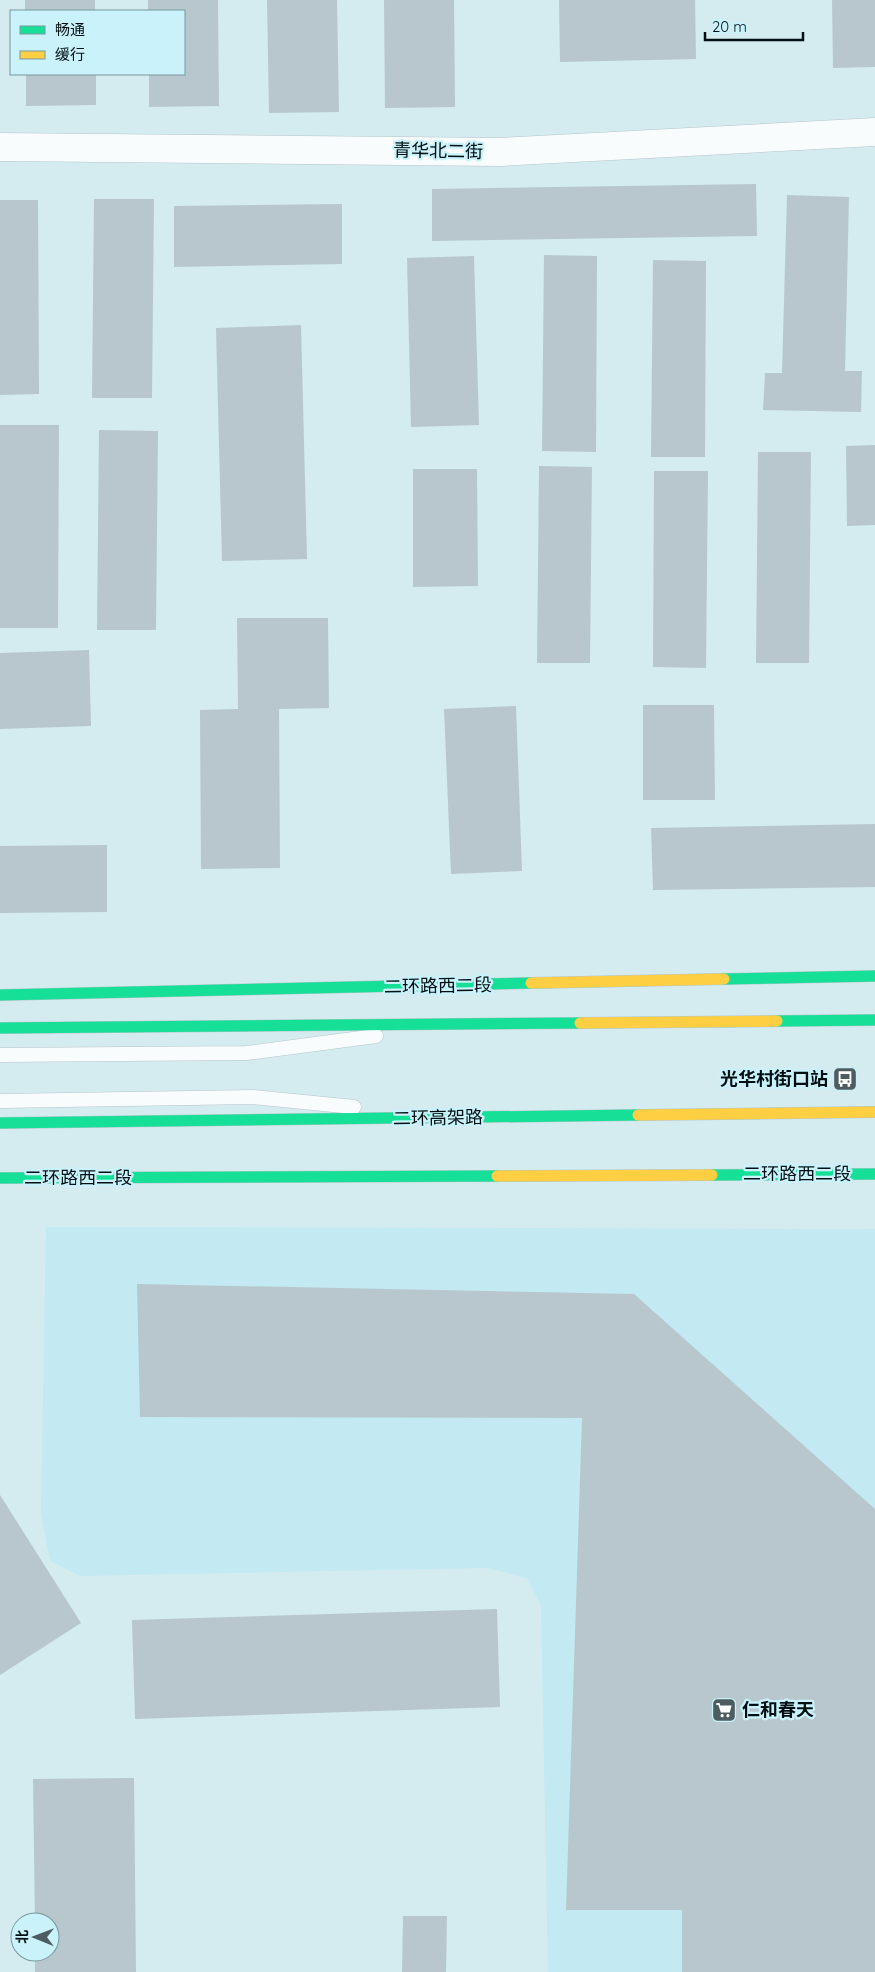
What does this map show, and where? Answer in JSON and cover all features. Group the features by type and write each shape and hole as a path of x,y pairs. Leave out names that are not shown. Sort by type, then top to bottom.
{"main road":[{"name":"二环路西二段","path":"0,995 875,976"},
{"path":"0,1028 875,1020"},
{"name":"二环高架路","path":"0,1123 875,1112"},
{"name":"二环路西二段","path":"0,1178 875,1174"}],"street":[{"name":"青华北二街","path":"0,147 500,152 875,132"}],"lane":[{"path":"0,1055 246,1053 471,1024"},
{"path":"0,1100 253,1098 472,1117"}],"shaded area":[{"path":"46,1227 875,1229 875,1972 548,1972 541,1605 527,1578 488,1568 80,1576 50,1561 41,1514"}],"building":[{"path":"25,0 95,0 95,10 25,10"},
{"path":"148,0 218,0 219,106 149,107 149,75 185,75 185,10 148,10"},
{"path":"267,0 337,0 339,112 269,113"},
{"path":"384,0 454,0 455,107 385,108"},
{"path":"559,0 695,0 696,59 560,62"},
{"path":"832,0 875,0 875,67 833,68"},
{"path":"26,75 96,75 96,105 26,106"},
{"path":"756,184 757,236 432,241 432,189"},
{"path":"787,195 849,197 845,371 862,371 861,412 763,410 765,373 782,373"},
{"path":"94,199 154,199 152,398 92,398"},
{"path":"0,200 38,200 39,394 0,395"},
{"path":"342,204 342,264 174,267 174,206"},
{"path":"544,255 597,256 596,452 542,451"},
{"path":"474,256 479,425 411,427 407,258"},
{"path":"653,260 706,261 705,457 651,457"},
{"path":"301,325 307,559 222,561 216,328"},
{"path":"0,425 59,425 58,628 0,628"},
{"path":"99,430 158,431 156,630 97,630"},
{"path":"875,445 875,525 847,526 846,446"},
{"path":"758,452 811,452 809,663 756,663"},
{"path":"539,466 592,467 590,663 537,663"},
{"path":"413,469 477,469 478,586 413,587"},
{"path":"654,471 708,471 706,668 653,667"},
{"path":"237,618 328,618 329,708 279,709 280,868 201,869 200,710 238,709"},
{"path":"89,650 91,726 0,729 0,653"},
{"path":"643,705 714,705 715,800 643,800"},
{"path":"516,706 522,871 451,874 444,709"},
{"path":"875,824 875,887 653,890 651,828"},
{"path":"107,845 107,912 0,913 0,846"},
{"name":"仁和春天","path":"137,1284 634,1294 875,1509 875,1972 682,1972 682,1910 566,1910 582,1418 140,1417"},
{"path":"0,1495 81,1623 0,1675"},
{"path":"497,1609 500,1707 135,1719 132,1620"},
{"path":"134,1778 136,1972 35,1972 35,1962 60,1962 60,1912 35,1912 33,1779"},
{"path":"403,1916 447,1916 446,1972 402,1972"}],"traffic: fast":[{"path":"724,979 875,976"},
{"path":"0,995 531,983"},
{"path":"777,1021 875,1020"},
{"path":"0,1028 580,1023"},
{"path":"0,1123 638,1115"},
{"path":"712,1175 875,1174"},
{"path":"0,1178 497,1176"}],"traffic: slow":[{"path":"531,983 724,979"},
{"path":"580,1023 777,1021"},
{"path":"638,1115 875,1112"},
{"path":"497,1176 712,1175"}],"place":[{"name":"光华村街口站","path":"845,1079"},
{"name":"仁和春天","path":"724,1710"}]}
